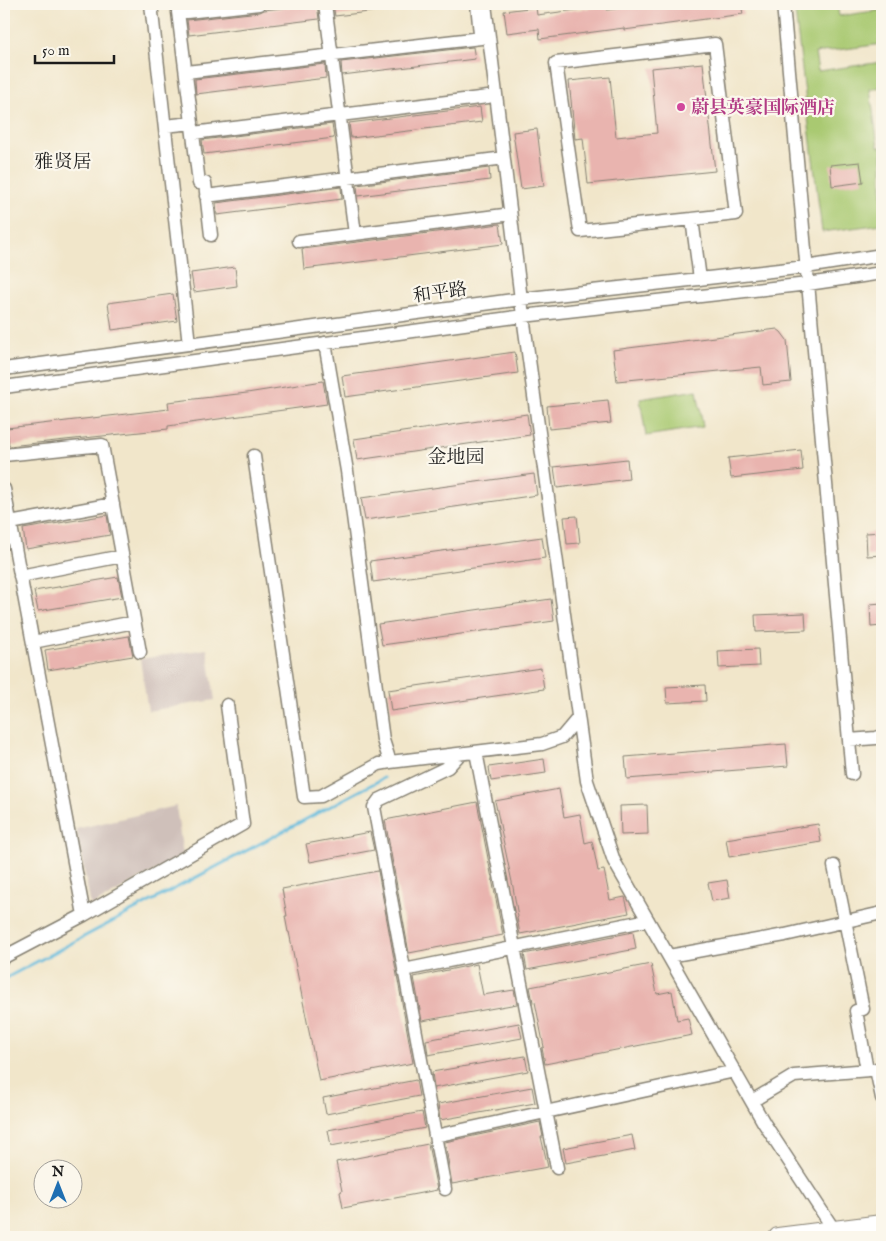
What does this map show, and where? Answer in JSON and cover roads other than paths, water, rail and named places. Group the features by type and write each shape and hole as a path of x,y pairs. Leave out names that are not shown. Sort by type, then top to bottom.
{"highway":[{"path":"778,1237 836,1234 882,1224"}],"street":[{"path":"151,4 189,344"},
{"path":"211,235 205,183 198,183 178,12 187,8 259,4"},
{"path":"325,4 355,234"},
{"path":"477,4 508,247"},
{"path":"486,4 523,316 587,781 614,861 764,1123 836,1234"},
{"path":"783,4 852,774"},
{"path":"186,72 481,38"},
{"path":"715,44 736,214 692,219 580,231 556,63 715,44"},
{"path":"164,126 193,128 340,115 488,97"},
{"path":"206,196 497,159"},
{"path":"299,242 504,215"},
{"path":"692,219 700,278"},
{"name":"和平路","path":"4,369 521,299 806,266 882,255"},
{"name":"和平路","path":"4,387 523,316 808,284 882,273"},
{"path":"325,343 347,471 383,740 390,762"},
{"path":"4,456 102,444 140,652"},
{"path":"254,456 304,797 321,796 379,764 542,744 562,736 578,718"},
{"path":"4,489 84,915"},
{"path":"10,523 113,504"},
{"path":"20,576 122,556"},
{"path":"33,642 134,622"},
{"path":"4,956 84,915 242,824 227,705"},
{"path":"848,740 879,737"},
{"path":"476,752 558,1168"},
{"path":"445,1189 374,807 379,800 448,767 460,754"},
{"path":"834,866 863,1009 856,1011 875,1069 882,1098"},
{"path":"669,956 785,935 882,913"},
{"path":"404,970 648,920"},
{"path":"752,1101 794,1076 875,1069"},
{"path":"435,1136 734,1071"}],"waterway":[{"path":"4,979 384,778"}],"place":[{"name":"蔚县英豪国际酒店","path":"681,107"}],"district":[{"name":"雅贤居","path":"63,161"},
{"name":"金地园","path":"456,456"}]}
